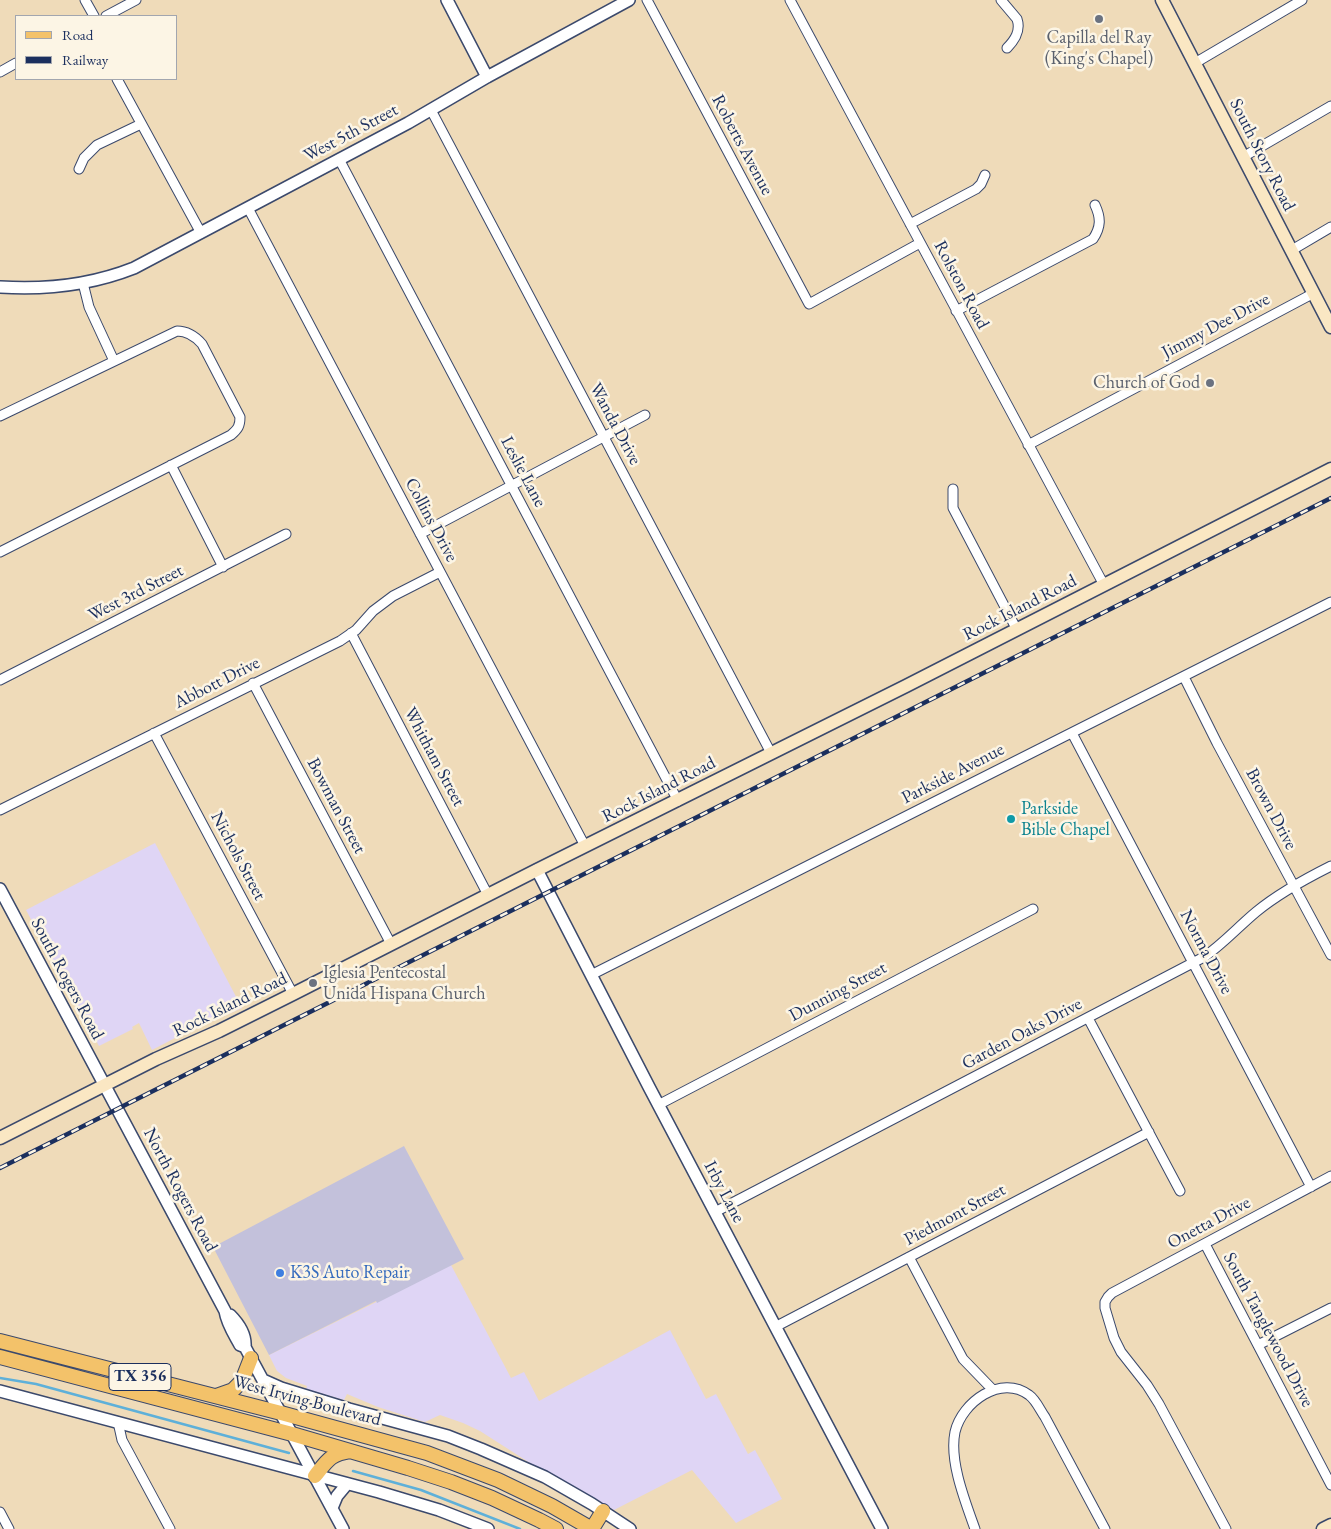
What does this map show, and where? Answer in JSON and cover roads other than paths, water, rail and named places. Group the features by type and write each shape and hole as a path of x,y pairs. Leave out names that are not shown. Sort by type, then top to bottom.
{"main road":[{"name":"South Story Road","path":"1162,0 1331,326"},
{"name":"Rock Island Road","path":"0,1138 156,1060 219,1031 771,754 1331,469"},
{"name":"West Irving Boulevard","path":"0,1341 281,1413 427,1453 498,1480 552,1506 592,1529"},
{"path":"216,1396 233,1390 242,1381 248,1352"},
{"name":"West Irving Boulevard","path":"0,1357 292,1434 452,1482 518,1510 556,1529"},
{"path":"315,1476 330,1457 338,1453 350,1451"},
{"path":"592,1529 603,1511"},
{"path":"1323,1529 1331,1525"}],"street":[{"path":"85,0 93,15"},
{"path":"108,15 136,0"},
{"path":"447,0 487,77"},
{"name":"West 5th Street","path":"0,287 23,289 83,283 134,268 431,110 487,77 629,0"},
{"name":"Roberts Avenue","path":"647,0 808,304 920,243"},
{"name":"Rolston Road","path":"790,0 1104,585"},
{"path":"1001,0 1019,22 1017,34 1007,48"},
{"path":"1195,63 1302,0"},
{"path":"0,72 15,64"},
{"path":"118,80 201,233"},
{"path":"1243,156 1331,106"},
{"name":"Wanda Drive","path":"431,110 771,754"},
{"path":"79,169 84,158 97,146 141,124"},
{"name":"Leslie Lane","path":"339,159 678,800"},
{"path":"910,224 976,190 985,175"},
{"path":"956,311 1093,239 1100,226 1100,215 1095,205"},
{"name":"Collins Drive","path":"248,208 585,846"},
{"path":"1292,250 1331,227"},
{"path":"83,283 89,307 114,361"},
{"name":"Jimmy Dee Drive","path":"1028,444 1314,293"},
{"path":"0,416 176,331 184,331 197,338 202,344 240,417 240,425 231,435 0,552"},
{"path":"420,534 645,415"},
{"path":"171,465 223,567"},
{"path":"953,489 954,508 1016,630"},
{"name":"West 3rd Street","path":"0,680 286,534"},
{"name":"Abbott Drive","path":"0,810 340,640 351,633 372,611 388,599 440,572"},
{"name":"Parkside Avenue","path":"591,975 1331,602"},
{"name":"Whitham Street","path":"351,633 488,895"},
{"name":"Brown Drive","path":"1184,677 1217,743 1331,955"},
{"name":"Bowman Street","path":"253,683 391,944"},
{"name":"Nichols Street","path":"154,733 293,994"},
{"name":"Norma Drive","path":"1072,733 1311,1187"},
{"name":"Garden Oaks Drive","path":"715,1212 1193,963 1220,946 1256,912 1293,885 1331,866"},
{"name":"Irby Lane","path":"537,870 658,1105 882,1529"},
{"name":"South Rogers Road","path":"0,889 104,1086"},
{"name":"Dunning Street","path":"658,1105 1032,908"},
{"path":"1088,1018 1180,1190"},
{"name":"North Rogers Road","path":"104,1086 226,1311 240,1328 246,1340 248,1352 343,1529"},
{"name":"Piedmont Street","path":"775,1327 1149,1132"},
{"name":"Onetta Drive","path":"1226,1529 1159,1404 1147,1385 1121,1352 1114,1338 1105,1302 1112,1293 1331,1176"},
{"name":"South Tanglewood Drive","path":"1204,1244 1331,1485"},
{"path":"909,1257 963,1359 993,1390"},
{"path":"1258,1345 1331,1308"},
{"name":"West Irving Boulevard","path":"263,1380 281,1388 349,1410 448,1436 544,1477 630,1529"},
{"path":"974,1529 958,1475 954,1439 958,1423 968,1408 981,1396 993,1390 1006,1388 1021,1391 1030,1396 1045,1417 1105,1529"},
{"path":"0,1392 347,1484 439,1510 488,1529"},
{"path":"118,1422 122,1440 170,1529"},
{"path":"332,1508 337,1496 347,1484"},
{"path":"0,1512 9,1529"}],"waterway":[{"path":"0,1378 36,1384 289,1453"},
{"path":"353,1471 421,1490 520,1529"}],"railway":[{"path":"0,1168 1331,498"}],"place":[{"name":"Capilla del Ray (King's Chapel)","path":"1099,19"},
{"name":"Church of God","path":"1210,383"},
{"name":"Parkside Bible Chapel","path":"1011,819"},
{"name":"Iglesia Pentecostal Unida Hispana Church","path":"313,983"},
{"name":"K3S Auto Repair","path":"280,1273"}]}
